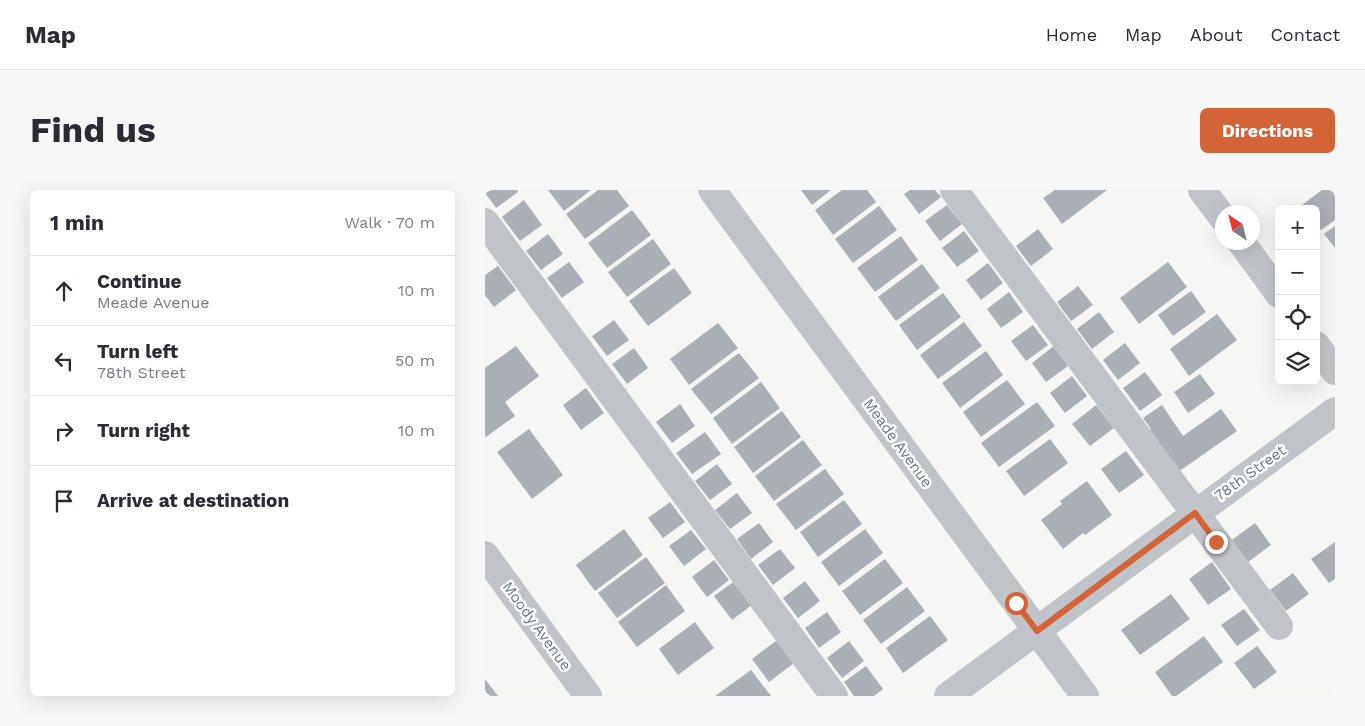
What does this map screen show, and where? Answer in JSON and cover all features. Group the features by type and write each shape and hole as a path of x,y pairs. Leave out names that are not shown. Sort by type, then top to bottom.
{"street":[{"name":"Meade Avenue","path":"712,190 1085,696"},
{"path":"955,190 1279,626"},
{"path":"1202,190 1215,207"},
{"path":"485,222 834,696"},
{"path":"1247,250 1275,289"},
{"path":"1320,350 1335,371"},
{"name":"78th Street","path":"948,696 1335,411"},
{"name":"Moody Avenue","path":"485,555 589,696"}],"building":[{"path":"485,190 517,190 518,192 496,208 485,193"},
{"path":"548,190 591,190 564,211"},
{"path":"598,190 617,190 629,206 585,239 566,214"},
{"path":"801,190 831,190 812,205"},
{"path":"842,190 867,190 876,202 833,235 815,210"},
{"path":"910,190 935,190 941,197 919,214 904,194"},
{"path":"1055,190 1107,190 1062,224 1043,198"},
{"path":"1322,190 1335,190 1335,220 1321,230 1320,205 1302,205"},
{"path":"524,200 542,225 520,241 502,217"},
{"path":"947,205 962,224 940,241 925,221"},
{"path":"879,206 897,230 853,263 835,239"},
{"path":"632,210 651,235 607,268 588,243"},
{"path":"1335,226 1335,248 1324,234"},
{"path":"1038,229 1053,249 1031,266 1016,246"},
{"path":"964,231 979,251 957,267 942,248"},
{"path":"548,234 563,254 541,270 526,251"},
{"path":"901,236 918,260 875,292 857,268"},
{"path":"653,239 671,264 627,297 608,272"},
{"path":"569,262 584,282 562,298 547,278"},
{"path":"1168,262 1187,287 1139,324 1120,298"},
{"path":"988,263 1003,283 981,300 966,280"},
{"path":"922,264 940,288 896,321 878,297"},
{"path":"498,266 516,290 494,307 485,295 485,275"},
{"path":"674,268 692,293 648,326 629,301"},
{"path":"1078,286 1093,305 1071,321 1057,302"},
{"path":"1191,291 1206,312 1173,336 1158,315"},
{"path":"1009,292 1023,312 1001,328 987,309"},
{"path":"943,293 961,317 917,350 899,325"},
{"path":"1099,312 1114,332 1092,349 1077,329"},
{"path":"1217,314 1237,340 1189,376 1170,349"},
{"path":"614,320 629,340 607,356 592,336"},
{"path":"964,322 982,346 938,379 920,355"},
{"path":"718,323 738,348 689,385 670,359"},
{"path":"1033,325 1048,345 1026,361 1011,341"},
{"path":"1125,343 1140,363 1118,380 1103,360"},
{"path":"516,346 539,376 505,402 515,416 486,437 485,368"},
{"path":"1054,346 1068,366 1046,382 1032,363"},
{"path":"634,348 648,368 627,384 612,364"},
{"path":"986,351 1003,375 960,408 942,383"},
{"path":"739,353 759,378 711,414 691,389"},
{"path":"1145,372 1162,395 1140,411 1123,388"},
{"path":"1200,374 1215,394 1188,413 1174,392"},
{"path":"1072,376 1087,396 1065,413 1050,393"},
{"path":"1007,380 1025,404 981,437 963,412"},
{"path":"761,382 780,408 732,444 713,418"},
{"path":"586,388 604,413 581,430 563,405"},
{"path":"1037,402 1055,426 999,467 981,443"},
{"path":"680,404 695,426 672,443 656,422"},
{"path":"1096,405 1114,428 1090,446 1072,424"},
{"path":"1162,405 1183,436 1221,409 1237,431 1178,472 1143,418"},
{"path":"782,411 801,437 753,473 734,447"},
{"path":"529,429 563,475 532,499 497,452"},
{"path":"705,432 721,454 692,474 676,453"},
{"path":"1050,439 1068,463 1024,496 1006,471"},
{"path":"803,440 822,465 774,501 755,476"},
{"path":"1126,451 1144,475 1119,493 1101,469"},
{"path":"717,464 732,484 710,500 695,481"},
{"path":"825,469 844,494 796,530 776,504"},
{"path":"1087,481 1112,515 1085,535 1083,533 1063,549 1041,520 1062,504 1060,501"},
{"path":"737,493 752,513 730,529 715,510"},
{"path":"844,500 862,524 818,557 800,532"},
{"path":"670,502 685,522 663,538 648,518"},
{"path":"759,523 773,542 751,559 737,539"},
{"path":"1255,523 1271,545 1248,562 1232,540"},
{"path":"624,529 643,555 595,591 576,565"},
{"path":"865,529 883,553 839,586 821,562"},
{"path":"691,530 706,549 684,566 669,546"},
{"path":"1335,542 1335,579 1329,583 1311,559"},
{"path":"780,549 795,568 773,585 758,565"},
{"path":"646,557 665,583 617,618 598,593"},
{"path":"885,559 903,583 860,615 842,591"},
{"path":"714,560 729,580 707,597 692,577"},
{"path":"1212,562 1231,589 1208,605 1189,579"},
{"path":"1293,573 1309,594 1286,611 1270,590"},
{"path":"736,580 753,604 732,620 714,596"},
{"path":"805,581 820,601 798,618 783,598"},
{"path":"666,585 685,611 637,647 618,622"},
{"path":"907,587 925,611 881,644 863,620"},
{"path":"1171,594 1190,619 1140,655 1121,630"},
{"path":"1244,609 1260,630 1237,646 1221,625"},
{"path":"827,612 841,632 819,648 805,628"},
{"path":"930,616 948,640 903,673 886,648"},
{"path":"695,622 714,648 678,675 659,649"},
{"path":"1204,636 1223,662 1176,696 1172,696 1155,672"},
{"path":"777,640 794,663 769,682 752,659"},
{"path":"849,641 864,661 842,678 827,658"},
{"path":"1257,646 1277,672 1254,689 1234,663"},
{"path":"866,666 883,689 874,696 854,696 844,682"},
{"path":"751,670 771,696 715,696"},
{"path":"485,679 498,696 485,696"}],"route":[{"path":"1016,603 1037,631 1195,513 1216,542"}]}
